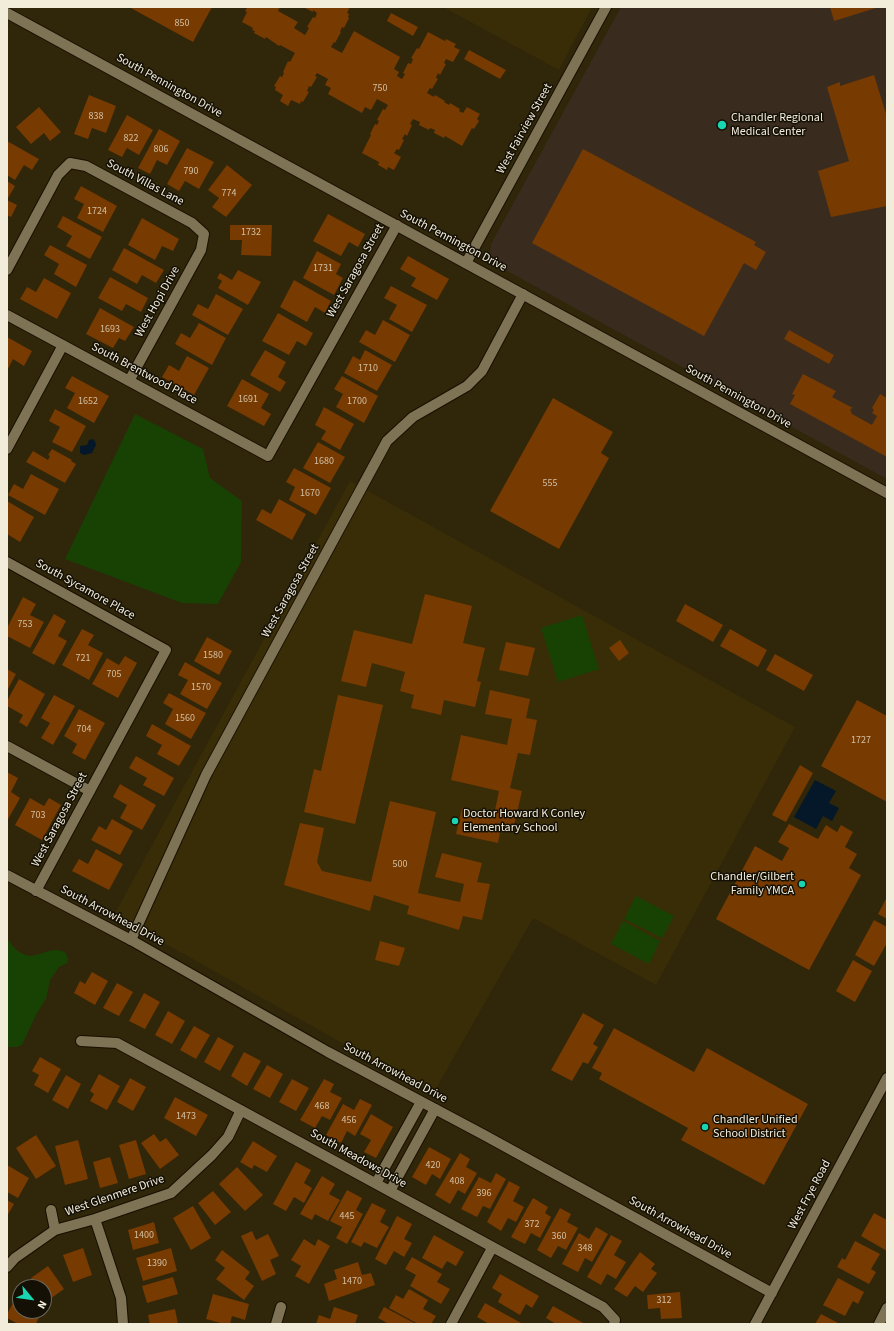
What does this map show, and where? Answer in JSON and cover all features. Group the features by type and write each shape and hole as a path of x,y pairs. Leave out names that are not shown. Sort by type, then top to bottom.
{"street":[{"name":"West Fairview Street","path":"466,263 606,7"},
{"name":"South Pennington Drive","path":"7,13 887,493"},
{"name":"South Villas Lane","path":"7,270 58,175 70,163 86,166 192,223 204,234"},
{"name":"West Saragosa Street","path":"268,456 397,225"},
{"name":"West Hopi Drive","path":"129,381 201,250 204,234"},
{"name":"West Saragosa Street","path":"131,940 161,870 206,775 387,441 413,417 468,386 482,371 523,294"},
{"name":"South Brentwood Place","path":"7,315 268,456"},
{"path":"7,449 63,346"},
{"name":"South Sycamore Place","path":"7,562 151,641"},
{"name":"West Saragosa Street","path":"36,891 166,650 151,641"},
{"path":"7,746 90,791"},
{"name":"South Arrowhead Drive","path":"7,875 131,940 328,1052 772,1293"},
{"name":"South Meadows Drive","path":"81,1041 117,1043 603,1307 615,1322"},
{"name":"West Frye Road","path":"755,1324 887,1078"},
{"path":"376,1183 421,1102"},
{"path":"390,1191 435,1109"},
{"name":"West Glenmere Drive","path":"7,1267 15,1258 55,1230 95,1219 171,1193 212,1155 228,1137 241,1110"},
{"name":"West Glenmere Drive","path":"51,1210 55,1230"},
{"path":"95,1219 121,1298 123,1324"},
{"path":"452,1324 492,1248"},
{"path":"276,1324 281,1307"},
{"path":"878,1324 887,1308"}],"shaded area":[{"path":"443,7 592,7 559,70"},
{"name":"Chandler Regional Medical Center","path":"621,7 887,7 887,479 500,267 494,263 490,257 491,244"},
{"name":"Doctor Howard K Conley Elementary School","path":"350,481 795,727 656,985 533,918 433,1094 114,915"}],"green space":[{"path":"135,414 203,449 210,478 242,501 241,562 218,604 182,603 65,559"},
{"path":"582,615 599,669 558,682 541,628"},
{"path":"636,896 674,916 662,938 624,919"},
{"path":"623,921 660,941 649,964 611,944"},
{"path":"7,938 20,953 28,956 60,950 66,953 68,960 67,963 59,967 50,980 46,999 37,1013 22,1045 17,1047 7,1047"}],"water":[{"path":"92,439 95,441 96,445 92,453 84,455 80,453 80,446 87,445 89,440"},
{"path":"815,780 836,791 829,803 839,808 832,821 823,816 816,829 794,817"}],"building":[{"path":"129,7 212,7 193,42"},
{"path":"244,7 280,7 278,11 298,22 294,28 305,35 309,28 307,27 313,17 315,18 317,13 303,7 350,7 347,13 349,14 349,18 344,28 342,27 335,43 334,42 331,47 342,53 354,31 400,57 394,69 399,72 397,76 402,79 408,63 411,64 413,59 411,58 417,48 419,49 428,32 445,41 446,39 456,44 454,47 460,50 453,62 446,59 444,63 446,64 440,75 438,73 436,78 438,79 432,89 430,88 427,93 434,97 435,95 449,105 450,103 460,109 459,111 463,113 467,107 480,114 477,119 479,121 474,129 472,128 462,146 445,136 444,138 434,133 435,130 430,128 429,130 419,125 420,122 413,119 407,136 405,134 399,150 397,149 394,153 401,157 394,170 388,167 387,170 378,165 379,162 362,153 375,124 377,125 379,121 377,120 383,109 385,110 388,105 377,99 371,110 365,107 362,113 328,94 331,88 325,85 328,79 317,73 315,76 317,77 311,87 309,86 307,91 309,92 303,102 301,101 300,104 291,100 288,106 280,101 283,95 275,90 276,87 274,86 280,76 282,77 288,61 290,62 295,53 280,45 279,46 266,37 265,39 254,33 255,31 252,30 253,28 242,22 247,12 245,11 247,8"},
{"path":"830,7 879,7 834,21"},
{"path":"391,13 418,27 413,36 387,21"},
{"path":"469,50 506,70 500,79 464,59"},
{"path":"874,75 887,117 887,206 831,217 818,171 849,161 827,87 840,82 840,86"},
{"path":"89,95 116,106 106,133 92,128 88,139 74,134"},
{"path":"39,107 61,132 50,141 44,133 31,144 16,127"},
{"path":"127,115 153,130 139,155 127,148 122,157 108,150"},
{"path":"159,129 180,141 167,165 157,160 150,174 138,168"},
{"path":"7,141 39,159 32,170 24,165 15,180 7,175"},
{"path":"187,148 214,162 199,189 185,181 179,191 167,184"},
{"path":"583,149 756,242 754,245 766,252 756,270 744,263 704,336 532,243"},
{"path":"227,165 252,185 226,217 212,207 219,198 208,190"},
{"path":"7,181 15,186 7,200"},
{"path":"81,186 117,206 103,232 77,218 84,204 74,199"},
{"path":"7,200 17,205 11,217 7,215"},
{"path":"328,214 365,234 358,247 349,242 341,256 313,241"},
{"path":"63,216 102,237 90,259 66,246 72,236 57,227"},
{"path":"142,218 179,239 173,251 162,246 155,260 128,245"},
{"path":"230,225 272,225 271,256 241,255 242,240 230,240"},
{"path":"50,245 87,265 76,287 54,274 59,264 44,255"},
{"path":"124,248 164,270 156,283 142,275 137,284 112,270"},
{"path":"317,251 341,264 336,274 343,278 334,295 303,278"},
{"path":"408,256 449,279 437,300 411,286 416,278 400,269"},
{"path":"238,270 261,282 248,305 218,288 222,281 217,278 220,273 232,280"},
{"path":"110,277 148,298 141,312 126,304 122,311 98,298"},
{"path":"44,278 71,293 57,319 20,299 27,287 36,292"},
{"path":"294,280 331,301 325,313 315,307 307,322 280,307"},
{"path":"391,286 427,305 412,332 389,319 397,305 384,298"},
{"path":"216,294 243,309 228,335 192,315 198,304 208,309"},
{"path":"100,308 134,327 125,341 119,338 113,348 86,334"},
{"path":"278,313 313,333 306,346 297,341 289,355 262,341"},
{"path":"383,320 410,335 395,362 359,342 366,330 375,335"},
{"path":"199,323 226,338 212,365 175,344 181,333 190,338"},
{"path":"789,330 834,355 829,364 784,339"},
{"path":"7,337 32,351 24,366 13,359 7,371"},
{"path":"265,350 286,362 278,377 286,382 280,392 250,375"},
{"path":"365,350 392,365 377,391 344,373 353,356 360,360"},
{"path":"187,356 209,368 194,395 162,377 169,365 179,371"},
{"path":"803,374 836,391 832,397 853,408 850,409 852,414 872,425 877,416 872,413 874,410 872,408 880,394 887,398 887,457 790,404 795,395 792,394"},
{"path":"72,376 109,396 94,423 67,408 75,393 65,388"},
{"path":"342,376 378,396 364,423 336,407 343,394 334,389"},
{"path":"242,379 269,394 261,408 271,414 264,426 227,406"},
{"path":"553,398 613,432 601,453 609,458 559,549 490,511"},
{"path":"324,407 354,424 340,450 321,439 326,431 315,425"},
{"path":"55,409 86,426 72,452 52,442 60,427 49,421"},
{"path":"318,442 345,457 330,483 303,468"},
{"path":"52,449 72,460 71,461 76,464 65,483 26,462 33,451 48,460 50,456 48,455"},
{"path":"294,468 331,488 316,515 289,500 295,487 286,482"},
{"path":"31,474 59,489 45,515 8,495 14,484 23,489"},
{"path":"279,499 306,514 292,540 256,520 262,509 271,514"},
{"path":"7,501 34,517 20,542 7,534"},
{"path":"425,594 472,606 463,643 485,648 477,681 481,682 475,707 444,700 441,715 411,708 414,695 400,691 405,672 372,663 366,687 341,681 354,630 412,644"},
{"path":"23,597 36,604 30,615 44,622 30,648 7,636 7,628"},
{"path":"685,604 723,625 713,642 676,621"},
{"path":"54,614 66,621 58,636 67,641 54,665 32,653"},
{"path":"82,629 94,635 88,645 103,653 89,680 62,665"},
{"path":"730,629 767,650 758,667 720,646"},
{"path":"207,637 232,651 219,675 194,661"},
{"path":"620,640 629,653 619,661 609,648"},
{"path":"506,642 535,648 528,676 499,670"},
{"path":"775,654 813,675 804,691 766,670"},
{"path":"125,656 137,663 118,698 92,684 107,658 119,665"},
{"path":"185,662 222,683 207,709 180,694 188,680 178,675"},
{"path":"7,669 16,674 7,691"},
{"path":"19,679 45,694 27,727 19,722 23,715 7,706 7,701"},
{"path":"490,690 530,699 526,718 537,720 530,755 518,753 510,788 522,791 514,826 502,823 498,843 456,834 462,808 494,815 499,791 451,780 461,735 507,745 512,719 485,714"},
{"path":"169,693 206,713 191,739 165,724 173,709 163,703"},
{"path":"54,695 75,706 53,745 41,738 50,723 41,718"},
{"path":"338,695 383,705 355,824 304,812 314,769 321,771"},
{"path":"857,700 887,716 887,802 821,766"},
{"path":"79,709 105,723 85,760 72,753 77,744 64,736"},
{"path":"152,724 191,746 179,766 157,754 162,745 146,736"},
{"path":"136,756 174,778 164,796 143,785 147,778 129,768"},
{"path":"800,765 813,773 786,822 772,815"},
{"path":"7,772 18,778 11,792 20,798 7,821"},
{"path":"120,784 156,805 142,830 120,818 127,805 113,797"},
{"path":"30,798 44,806 49,798 61,805 42,840 15,825"},
{"path":"390,801 436,812 418,893 460,902 464,884 435,877 442,853 482,863 477,882 490,884 482,920 463,916 459,930 407,914 409,906 374,895 370,911 284,885 300,823 324,828 317,862 322,871 371,882"},
{"path":"112,819 133,831 120,855 91,840 99,826 106,830"},
{"path":"789,824 818,839 826,825 837,832 841,825 853,832 845,847 857,854 849,868 861,875 809,970 716,919 755,846 782,861 789,848 778,842"},
{"path":"96,849 123,864 109,890 72,871 79,859 88,864"},
{"path":"887,897 887,919 878,914"},
{"path":"874,920 887,927 887,943 874,966 855,955"},
{"path":"380,941 405,948 399,966 375,960"},
{"path":"853,960 872,971 855,1002 836,991"},
{"path":"92,972 108,981 95,1005 74,993 80,981 85,984"},
{"path":"117,983 133,992 119,1016 103,1008"},
{"path":"144,993 160,1002 145,1029 129,1021"},
{"path":"168,1011 185,1021 172,1044 155,1035"},
{"path":"583,1013 604,1025 593,1044 598,1047 588,1064 583,1062 572,1081 551,1070"},
{"path":"194,1026 210,1035 196,1059 180,1050"},
{"path":"614,1028 694,1072 707,1048 808,1104 764,1185 681,1140 688,1128 599,1079 602,1073 592,1068"},
{"path":"218,1037 234,1046 220,1071 204,1062"},
{"path":"244,1052 261,1061 247,1086 231,1076"},
{"path":"40,1057 61,1069 48,1093 34,1085 39,1075 32,1071"},
{"path":"267,1065 283,1074 270,1098 253,1089"},
{"path":"99,1074 120,1086 107,1110 90,1101 94,1094 90,1091"},
{"path":"66,1075 81,1084 68,1109 52,1100"},
{"path":"130,1078 146,1087 133,1111 117,1102"},
{"path":"292,1079 309,1088 296,1111 279,1102"},
{"path":"324,1079 334,1084 330,1092 342,1098 330,1120 322,1116 315,1128 300,1120"},
{"path":"175,1097 208,1115 196,1136 164,1118"},
{"path":"360,1099 372,1105 355,1136 347,1131 341,1143 326,1135 343,1104 354,1110"},
{"path":"371,1114 393,1127 376,1158 364,1152 371,1140 360,1134"},
{"path":"154,1134 160,1142 166,1138 179,1155 160,1169 141,1143"},
{"path":"36,1135 56,1166 36,1179 16,1148"},
{"path":"78,1140 88,1179 65,1185 55,1146"},
{"path":"136,1140 146,1174 129,1179 119,1145"},
{"path":"253,1141 277,1156 267,1172 254,1165 252,1169 240,1162"},
{"path":"429,1147 451,1159 440,1179 432,1174 426,1185 412,1177"},
{"path":"460,1153 470,1159 466,1167 477,1173 465,1194 458,1190 450,1204 435,1195"},
{"path":"110,1157 118,1183 100,1188 93,1162"},
{"path":"296,1162 311,1170 304,1183 312,1188 304,1203 294,1197 286,1211 273,1204"},
{"path":"7,1165 29,1178 18,1198 7,1192"},
{"path":"237,1167 263,1195 245,1211 219,1184"},
{"path":"496,1173 506,1179 490,1209 483,1206 477,1217 461,1209 479,1177 491,1183"},
{"path":"322,1176 335,1184 329,1194 340,1200 328,1221 315,1214 312,1220 300,1214"},
{"path":"509,1181 520,1187 513,1201 524,1207 516,1222 508,1218 501,1231 487,1222"},
{"path":"347,1190 362,1198 356,1210 363,1214 347,1244 336,1238 342,1227 330,1221"},
{"path":"213,1191 231,1212 215,1225 198,1203"},
{"path":"533,1198 548,1207 545,1213 551,1217 540,1238 531,1233 525,1244 511,1237"},
{"path":"7,1200 14,1204 7,1216"},
{"path":"372,1203 386,1210 380,1222 389,1227 377,1248 364,1242 361,1247 351,1242"},
{"path":"193,1206 211,1238 191,1250 173,1218"},
{"path":"560,1208 571,1214 567,1222 578,1228 566,1250 558,1246 551,1258 537,1250"},
{"path":"874,1213 887,1220 887,1251 861,1236"},
{"path":"397,1216 412,1224 404,1239 412,1243 404,1257 394,1251 386,1265 375,1259"},
{"path":"154,1222 159,1243 133,1250 128,1230"},
{"path":"596,1227 608,1234 592,1262 585,1258 578,1272 562,1264 579,1233 589,1239"},
{"path":"252,1231 256,1240 268,1234 279,1256 270,1260 276,1274 262,1281 241,1236"},
{"path":"434,1235 464,1252 456,1266 447,1261 442,1269 422,1258"},
{"path":"611,1235 622,1241 614,1255 626,1262 616,1279 607,1274 601,1285 587,1277"},
{"path":"304,1239 315,1246 318,1239 330,1246 309,1284 295,1276 301,1266 291,1260"},
{"path":"855,1241 880,1254 871,1269 876,1272 869,1284 837,1267 842,1258 845,1260"},
{"path":"83,1248 92,1275 73,1282 63,1255"},
{"path":"171,1248 177,1271 143,1281 136,1258"},
{"path":"222,1250 250,1272 245,1279 254,1286 244,1300 216,1279 225,1268 215,1260"},
{"path":"640,1252 655,1264 651,1269 657,1273 643,1292 635,1286 627,1297 614,1289"},
{"path":"412,1257 442,1274 437,1282 450,1289 441,1304 410,1286 416,1275 405,1269"},
{"path":"358,1262 362,1275 371,1273 375,1285 329,1301 324,1284 337,1279 334,1270"},
{"path":"48,1266 64,1289 52,1297 52,1279 31,1278"},
{"path":"500,1274 539,1296 532,1308 526,1304 520,1315 498,1302 502,1294 492,1288"},
{"path":"173,1277 178,1294 147,1303 142,1286"},
{"path":"838,1278 864,1292 858,1304 853,1301 845,1316 823,1305"},
{"path":"409,1289 428,1300 423,1309 436,1316 431,1324 418,1324 389,1308 396,1295 403,1299"},
{"path":"680,1292 682,1318 661,1319 660,1308 648,1309 647,1295"},
{"path":"213,1294 249,1304 245,1320 232,1316 230,1324 224,1324 206,1319"},
{"path":"485,1303 523,1324 489,1324 477,1317"},
{"path":"12,1305 12,1319 38,1319 36,1324 18,1324 7,1318 7,1314"},
{"path":"553,1306 585,1324 556,1324 546,1318"},
{"path":"334,1307 358,1315 355,1324 316,1324 319,1315 330,1319"},
{"path":"384,1307 416,1324 389,1324 378,1318"},
{"path":"175,1309 178,1324 150,1324 148,1315"},
{"path":"821,1314 840,1324 815,1324"}],"place":[{"name":"Chandler Regional Medical Center","path":"722,125"},
{"name":"Doctor Howard K Conley Elementary School","path":"455,821"},
{"name":"Chandler/Gilbert Family YMCA","path":"802,884"},
{"name":"Chandler Unified School District","path":"705,1127"}]}
